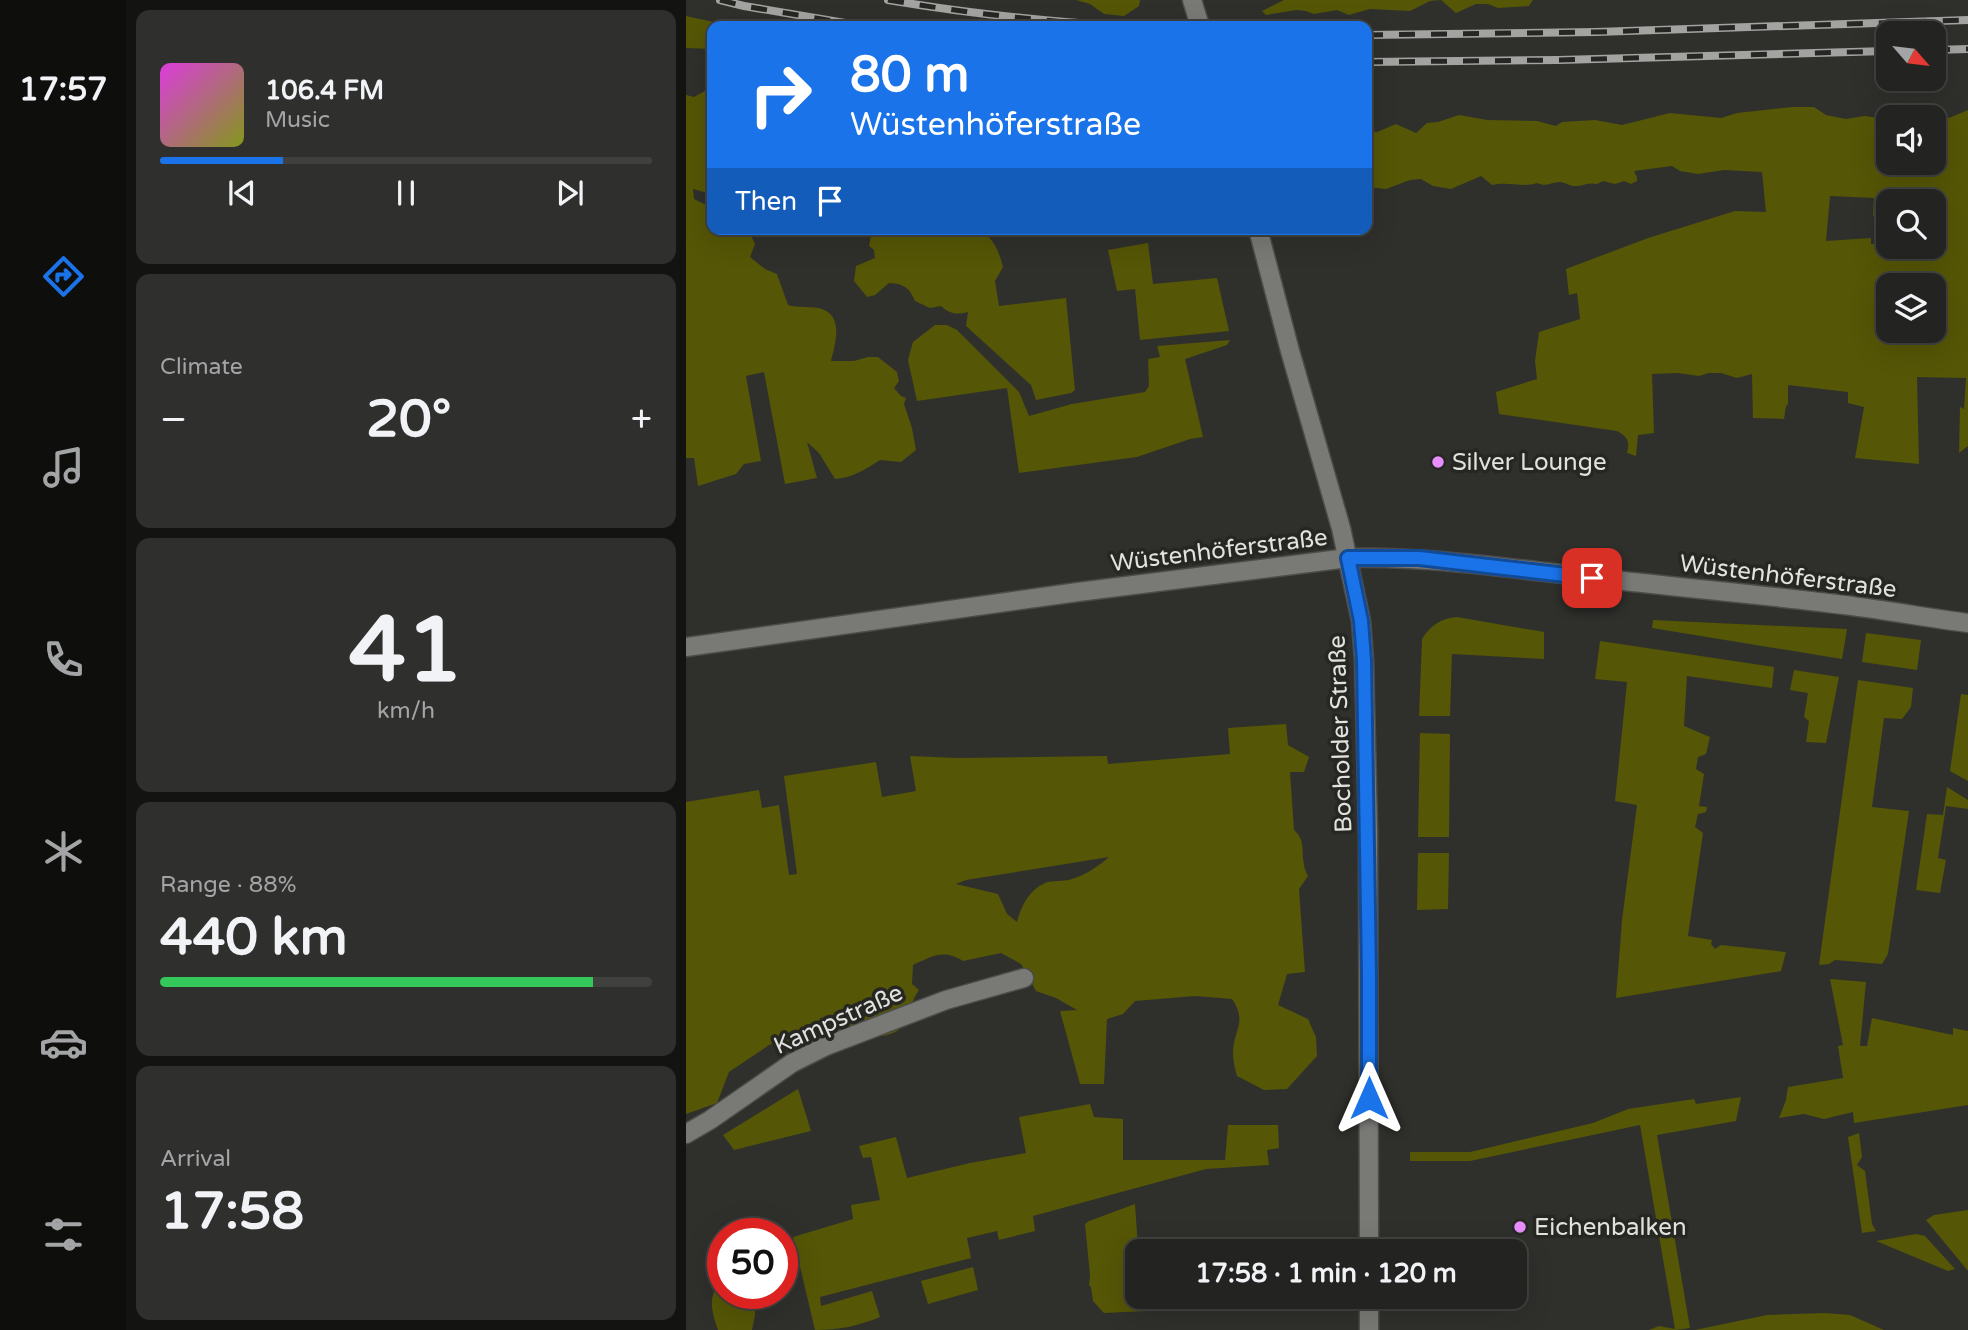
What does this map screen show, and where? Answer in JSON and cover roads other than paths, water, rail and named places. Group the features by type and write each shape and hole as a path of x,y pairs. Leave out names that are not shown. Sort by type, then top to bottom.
{"street":[{"path":"1192,0 1198,21"},
{"name":"Bocholder Straße","path":"1260,235 1341,528 1361,621 1364,660 1369,974 1369,1239"},
{"name":"Wüstenhöferstraße","path":"686,647 1078,592 1348,558 1419,558 1501,566 1850,606 1968,623"},
{"name":"Kampstraße","path":"686,1134 809,1054 858,1032 946,1000 1024,978"},
{"path":"1369,1309 1369,1330"}],"railway":[{"path":"720,0 833,21"},
{"path":"888,0 1052,21"},
{"path":"1372,35 1596,32 1968,20"},
{"path":"1946,50 1968,49"},
{"path":"1372,62 1876,51"}],"place":[{"name":"Silver Lounge","path":"1438,462"},
{"name":"Eichenbalken","path":"1520,1227"}]}
